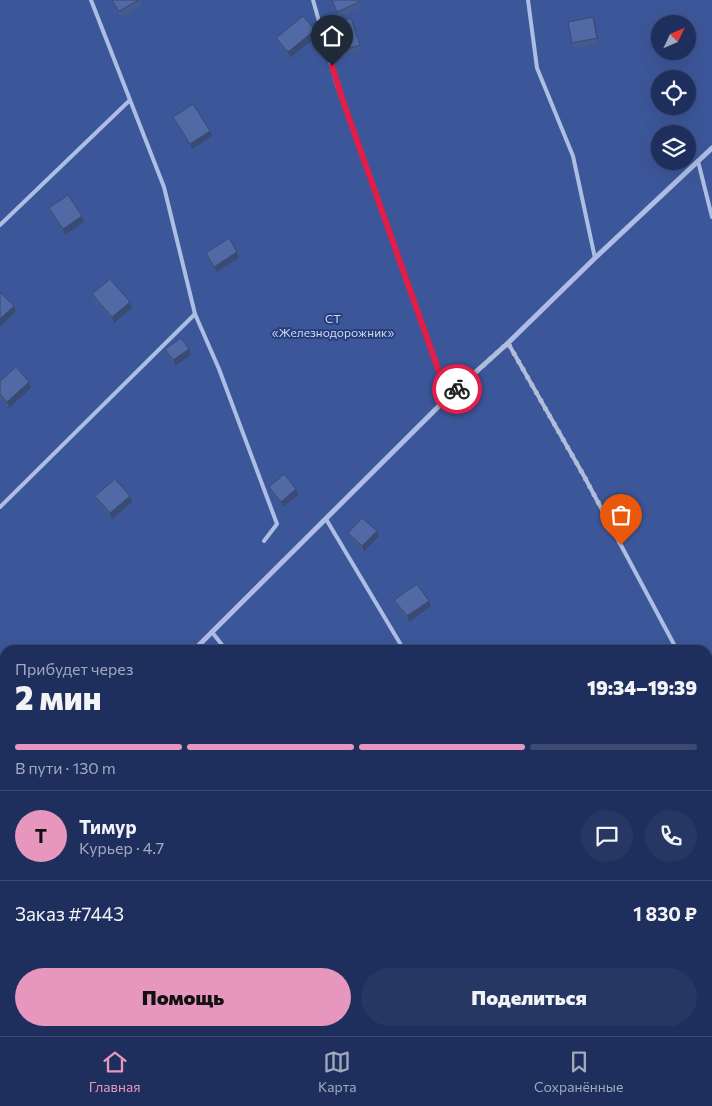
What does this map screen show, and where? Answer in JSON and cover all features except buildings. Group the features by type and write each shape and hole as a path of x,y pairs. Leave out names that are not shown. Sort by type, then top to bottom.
{"street":[{"path":"199,645 448,397 508,343 712,148"}],"lane":[{"path":"91,0 164,188 195,314 219,369 277,524 264,541"},
{"path":"312,0 336,82 448,397"},
{"path":"528,0 537,68 574,156 595,258"},
{"path":"0,225 130,100"},
{"path":"698,161 712,218"},
{"path":"0,507 195,314"},
{"path":"508,343 584,476 674,645"},
{"path":"326,519 401,645"},
{"path":"212,632 222,645"}],"green space":[{"name":"СТ «Железнодорожник»","path":"0,0 712,0 712,645 0,645"}],"way so far":[{"path":"457,389 508,343 621,545"}],"route":[{"path":"332,66 336,82 448,397 457,389"}]}
